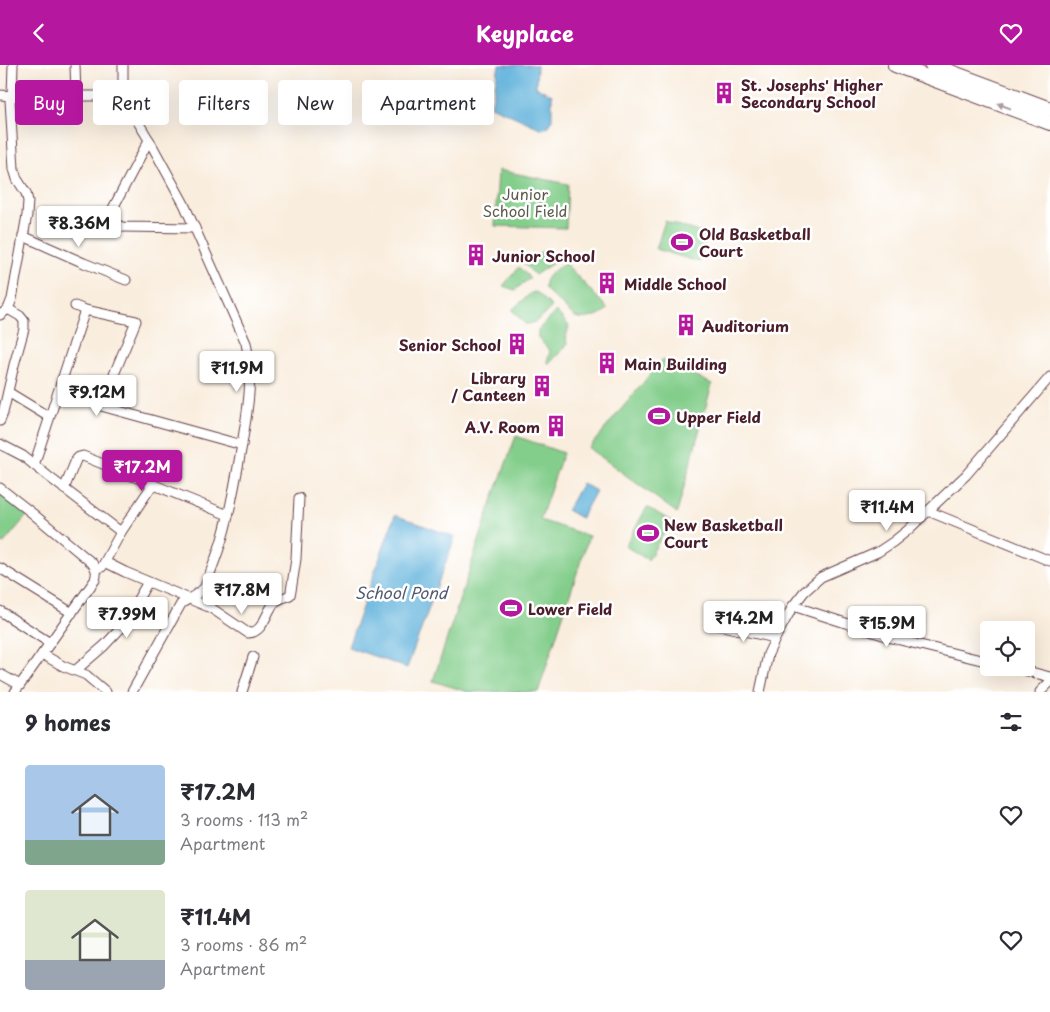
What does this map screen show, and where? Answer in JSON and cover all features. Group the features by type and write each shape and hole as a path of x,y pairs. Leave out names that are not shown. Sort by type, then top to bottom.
{"main road":[{"path":"895,65 1050,123"},
{"path":"932,65 1050,109"}],"street":[{"path":"0,315 8,309 12,299 28,201 14,169 9,106 12,97 13,65"},
{"path":"75,65 75,80"},
{"path":"123,65 124,80"},
{"path":"0,95 12,97 15,95"},
{"path":"132,692 176,611 181,604 200,593 205,587 228,515 242,445 251,379 246,343 195,228 175,187 140,125"},
{"path":"149,140 110,212 110,219 122,227 195,228"},
{"path":"23,236 126,280"},
{"path":"75,306 84,310 136,321 100,406 242,445"},
{"path":"0,421 24,329 24,321 20,316 8,309"},
{"path":"34,465 84,310"},
{"path":"760,692 768,654 775,638 793,606 804,592 821,577 885,547 908,530 972,469 1050,377"},
{"path":"8,391 49,417"},
{"path":"0,444 15,451 121,532"},
{"path":"64,489 76,460 83,456 228,515"},
{"path":"0,674 17,689 94,580 121,532 153,484"},
{"path":"0,489 92,563 96,568 97,574"},
{"path":"105,562 211,608 248,633 253,633 258,630 276,600 290,595 292,591 296,559 299,498"},
{"path":"928,511 1050,561"},
{"path":"0,568 72,613"},
{"path":"76,670 104,646 121,628 148,582"},
{"path":"793,606 892,638 980,660"},
{"path":"0,611 50,643"},
{"path":"718,625 775,638"},
{"path":"42,654 93,680 106,692"},
{"path":"242,692 253,657"},
{"path":"1035,673 1050,677"},
{"path":"1040,692 1050,683"}],"green space":[{"name":"Junior School Field","path":"498,170 568,184 566,228 495,226"},
{"name":"Old Basketball Court","path":"665,221 707,235 699,262 656,249"},
{"path":"543,251 557,260 535,275 523,263"},
{"path":"565,263 608,309 593,317 575,317 545,289 548,277"},
{"path":"519,267 530,278 515,290 503,286"},
{"path":"534,292 538,293 552,307 533,323 525,324 512,310"},
{"path":"556,311 569,326 566,337 567,345 549,364 547,361 550,351 538,338 538,330"},
{"name":"Upper Field","path":"662,360 712,384 677,513 589,448"},
{"name":"Lower Field","path":"516,436 563,453 540,520 589,536 538,692 468,692 433,681 491,504"},
{"path":"0,491 30,512 3,544 0,542"},
{"name":"New Basketball Court","path":"647,507 671,521 648,560 625,546"}],"water":[{"path":"499,65 537,65 536,87 552,95 552,119 548,127 542,129 494,107 494,91"},
{"path":"582,483 596,491 581,518 567,510"},
{"name":"School Pond","path":"395,515 455,537 407,668 348,647"}],"place":[{"name":"St. Josephs' Higher Secondary School","path":"724,93"},
{"name":"Old Basketball Court","path":"682,242"},
{"name":"Junior School","path":"476,255"},
{"name":"Middle School","path":"607,283"},
{"name":"Auditorium","path":"686,325"},
{"name":"Senior School","path":"517,344"},
{"name":"Main Building","path":"607,363"},
{"name":"Library / Canteen","path":"542,386"},
{"name":"Upper Field","path":"659,416"},
{"name":"A.V. Room","path":"556,426"},
{"name":"New Basketball Court","path":"648,533"},
{"name":"Lower Field","path":"511,608"}]}
